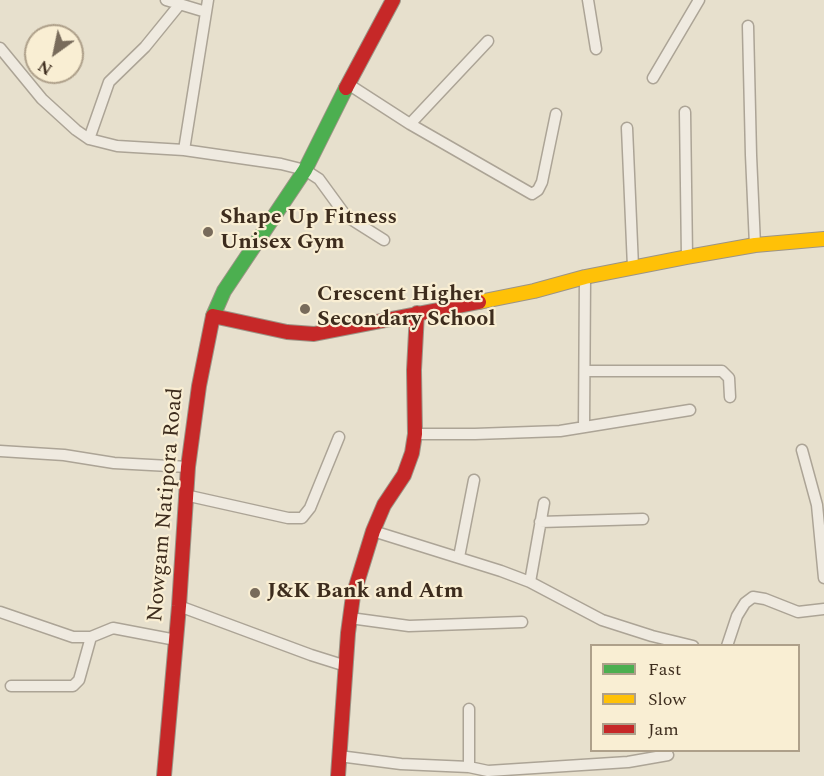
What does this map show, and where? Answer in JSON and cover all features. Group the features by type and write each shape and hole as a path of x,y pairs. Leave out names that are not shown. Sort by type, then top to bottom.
{"street":[{"path":"166,0 206,12"},
{"path":"184,150 208,0"},
{"name":"Nowgam Natipora Road","path":"164,776 179,606 185,495 199,386 213,316 224,291 305,170 393,0"},
{"path":"588,0 596,50"},
{"path":"653,78 699,0"},
{"path":"89,139 109,82 145,47 180,4"},
{"path":"748,27 755,245"},
{"path":"410,123 488,41"},
{"path":"0,48 42,99 89,139 117,146 184,150 281,164 305,170 319,179 346,216 384,240"},
{"path":"348,84 532,194 538,190 542,182 556,114"},
{"path":"685,112 687,257"},
{"path":"627,128 633,267"},
{"path":"213,316 287,332 314,334 534,291 633,267 755,245 824,239"},
{"path":"584,427 585,277"},
{"path":"338,776 353,596 373,531 384,505 409,465 412,453 415,434 414,370 417,313"},
{"path":"585,370 722,371 728,375 730,397"},
{"path":"415,434 532,433 690,410"},
{"path":"185,495 288,518 302,518 310,508 339,437"},
{"path":"1,448 114,463 188,467"},
{"path":"802,450 817,505 824,578"},
{"path":"459,557 474,480"},
{"path":"530,582 544,503"},
{"path":"540,522 643,519"},
{"path":"373,531 459,557 530,582 602,620 652,636 688,644"},
{"path":"727,644 737,616 745,603 753,597 765,599 798,612 824,609"},
{"path":"179,606 346,666"},
{"path":"0,612 73,637 91,637 113,628 176,640"},
{"path":"350,618 409,626 522,622"},
{"path":"11,686 73,686 79,680 91,637"},
{"path":"469,709 469,767"},
{"path":"339,756 401,764 469,767 488,773 580,771 669,755"},
{"path":"401,764 401,776"}],"traffic: fast":[{"path":"213,316 224,291 305,170 346,88"}],"traffic: slow":[{"path":"479,302 534,291 585,277 687,257 755,245 824,239"}],"traffic: jam":[{"path":"346,88 393,0"},
{"path":"213,316 287,332 314,334 479,302"},
{"path":"338,776 348,633 353,596 373,531 384,505 404,475 412,453 415,434 414,370 417,313"},
{"path":"164,776 188,467 199,386 213,316"}],"place":[{"name":"Shape Up Fitness Unisex Gym","path":"208,232"},
{"name":"Crescent Higher Secondary School","path":"305,309"},
{"name":"J&K Bank and Atm","path":"255,593"}]}
